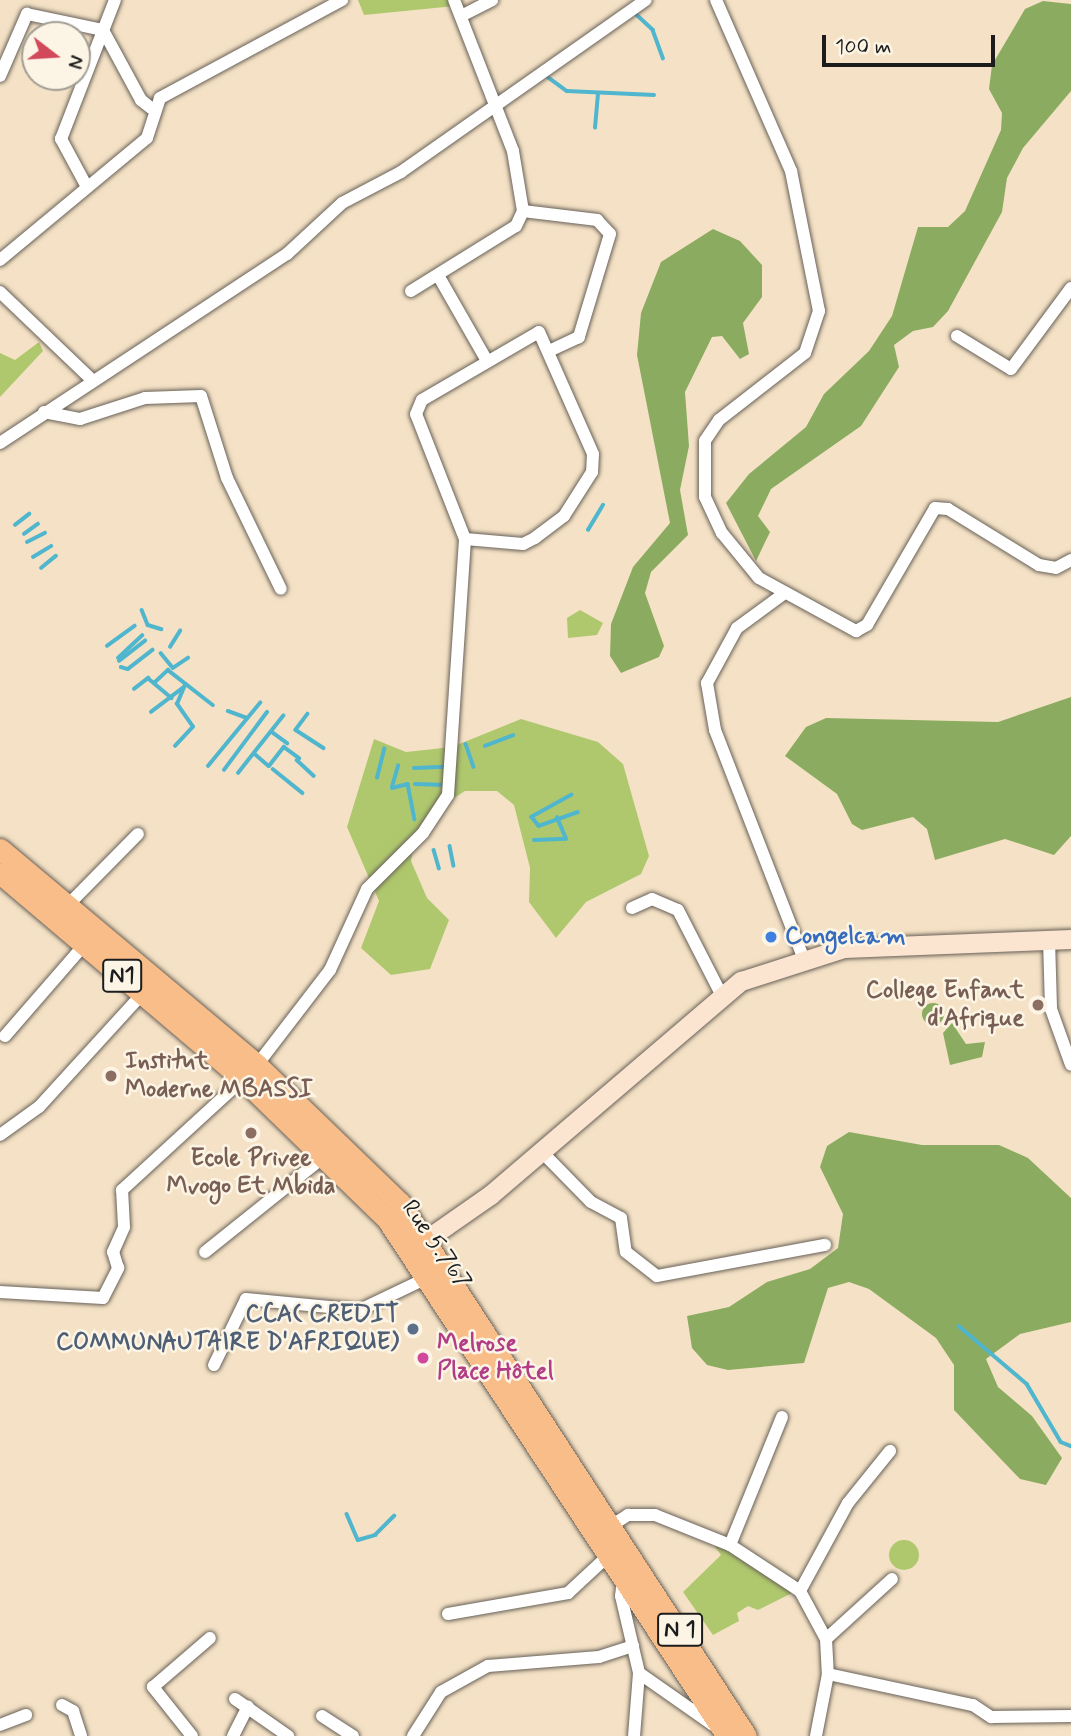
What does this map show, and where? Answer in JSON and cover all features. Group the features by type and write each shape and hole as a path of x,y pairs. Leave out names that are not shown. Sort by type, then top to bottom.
{"highway":[{"name":"N 1","path":"0,849 250,1072 355,1157 420,1244 614,1524 733,1735"},
{"name":"Rue 5.767","path":"0,873 143,993 250,1072 326,1155 420,1244 429,1277 624,1575 733,1735"}],"main road":[{"path":"420,1244 541,1151 741,981 803,957 844,948 1071,940"}],"street":[{"path":"88,187 61,139 115,0"},
{"path":"0,260 147,138 152,108 160,97 342,0"},
{"path":"411,291 439,277 516,226 523,211 517,164 454,0"},
{"path":"461,16 492,0"},
{"path":"0,443 287,254 342,203 401,172 646,0"},
{"path":"716,0 791,171 819,311 805,353 719,420 702,453 705,497 717,524 748,567 782,595 862,630 929,512 942,508 1039,565 1056,568 1071,560"},
{"path":"0,76 27,14 103,30 141,100 152,108"},
{"path":"523,211 597,220 610,234 579,337 551,350"},
{"path":"439,277 486,359"},
{"path":"957,336 1011,369 1071,288"},
{"path":"0,292 92,380"},
{"path":"0,1292 103,1298 118,1268 113,1252 124,1227 122,1190 250,1072 330,970 367,889 423,833 449,795 465,539 416,414 422,400 534,332 546,337 593,454 588,481 564,516 523,544 465,539"},
{"path":"44,412 80,419 145,398 201,396 227,478 281,589"},
{"path":"782,595 737,628 707,683 715,730 803,957"},
{"path":"67,906 138,834"},
{"path":"632,908 652,899 677,910 722,996"},
{"path":"1049,940 1051,1009 1071,1065"},
{"path":"5,1036 84,945"},
{"path":"0,1135 58,1088 143,993"},
{"path":"541,1151 591,1202 621,1218 626,1252 657,1276 825,1245"},
{"path":"205,1252 326,1155"},
{"path":"214,1365 246,1298 360,1310 429,1277"},
{"path":"730,1545 782,1417"},
{"path":"800,1591 848,1503 890,1451"},
{"path":"614,1524 628,1515 655,1515 730,1545 800,1591 826,1640 828,1674 817,1736"},
{"path":"448,1614 568,1593 611,1553"},
{"path":"624,1575 621,1596 639,1673 634,1736"},
{"path":"826,1640 892,1579"},
{"path":"192,1736 153,1687 210,1638"},
{"path":"413,1736 442,1692 488,1666 599,1657 633,1646"},
{"path":"639,1673 733,1735"},
{"path":"828,1674 973,1705 991,1717 1071,1716"},
{"path":"235,1699 288,1736"},
{"path":"62,1705 73,1711 81,1736"},
{"path":"233,1736 248,1707"},
{"path":"0,1725 26,1715"},
{"path":"322,1716 353,1736"}],"green space":[{"path":"358,0 457,0 455,6 364,15"},
{"path":"1043,1 1071,4 1071,91 1023,148 1007,178 1002,212 948,311 933,327 913,331 894,345 899,367 861,426 771,489 758,516 770,532 756,561 726,503 749,474 806,427 824,394 869,351 892,316 918,227 948,227 965,211 1001,130 1002,113 989,89 992,65 1025,9"},
{"path":"713,229 740,241 762,265 762,297 743,323 749,354 740,359 722,336 712,337 685,392 689,446 680,490 688,535 651,572 645,593 664,646 659,657 621,673 610,656 611,624 633,567 670,523 637,355 641,313 661,262"},
{"path":"39,342 43,351 0,397 0,353 15,360"},
{"path":"580,610 603,623 597,635 568,638 567,618"},
{"path":"1071,697 1071,836 1054,855 1005,839 935,860 927,829 913,817 862,830 852,824 837,794 785,756 806,727 826,718 998,722"},
{"path":"521,719 598,742 623,764 649,856 641,874 586,902 556,938 529,902 530,868 514,805 497,791 465,791 431,813 415,840 411,861 427,898 449,920 430,969 391,975 361,948 379,901 347,827 374,739 406,752 452,747"},
{"path":"933,1003 941,1006 944,1014 941,1022 933,1025 925,1022 922,1014 925,1006"},
{"path":"952,1023 966,1044 985,1042 982,1057 950,1065 943,1033"},
{"path":"849,1132 922,1145 999,1145 1028,1158 1071,1198 1071,1322 1020,1334 986,1359 998,1387 1032,1416 1062,1458 1046,1485 1020,1479 954,1410 954,1365 936,1338 869,1289 849,1282 828,1288 804,1363 728,1370 707,1365 692,1348 687,1316 729,1307 767,1282 810,1269 838,1248 843,1214 820,1167 827,1146"},
{"path":"904,1540 915,1544 919,1555 915,1566 904,1570 893,1566 889,1555 893,1544"},
{"path":"720,1541 792,1593 758,1610 748,1606 737,1613 739,1621 713,1635 683,1592 721,1555 715,1547"}],"waterway":[{"path":"635,13 653,30 663,58"},
{"path":"545,75 567,91 654,95"},
{"path":"595,128 598,95"},
{"path":"588,530 603,505"},
{"path":"15,525 29,514"},
{"path":"24,534 38,524"},
{"path":"27,542 45,533"},
{"path":"33,557 51,546"},
{"path":"41,568 56,556"},
{"path":"142,610 148,625 161,629"},
{"path":"107,646 135,626"},
{"path":"170,647 180,631"},
{"path":"118,658 142,636"},
{"path":"119,661 145,641"},
{"path":"121,667 128,669 152,650"},
{"path":"161,653 173,668 188,658"},
{"path":"154,683 168,670 213,705"},
{"path":"134,689 148,678 172,698"},
{"path":"175,746 193,727 177,704 185,685"},
{"path":"151,712 184,687"},
{"path":"208,766 260,703"},
{"path":"228,711 247,718"},
{"path":"224,770 267,712"},
{"path":"308,714 296,730 324,748"},
{"path":"238,773 283,716"},
{"path":"272,732 287,743"},
{"path":"485,746 513,735"},
{"path":"466,744 474,767"},
{"path":"255,754 269,766 284,747 299,758"},
{"path":"377,778 384,749"},
{"path":"297,760 314,776"},
{"path":"392,787 398,766"},
{"path":"414,768 446,767"},
{"path":"273,769 303,793"},
{"path":"392,788 408,784 415,819"},
{"path":"415,784 445,785"},
{"path":"572,795 532,817 539,826 578,812"},
{"path":"534,840 566,839 557,818"},
{"path":"450,846 454,866"},
{"path":"434,850 439,868"},
{"path":"959,1326 1027,1384 1061,1442 1071,1446"},
{"path":"347,1514 358,1540 375,1535 394,1516"}],"place":[{"name":"Congelcam","path":"771,937"},
{"name":"College Enfant d'Afrique","path":"1038,1005"},
{"name":"Institut Moderne MBASSI","path":"111,1076"},
{"name":"Ecole Privee Mvogo Et Mbida","path":"251,1133"},
{"name":"CCA( CREDIT COMMUNAUTAIRE D'AFRIQUE)","path":"413,1329"},
{"name":"Melrose Place Hôtel","path":"423,1358"}]}
